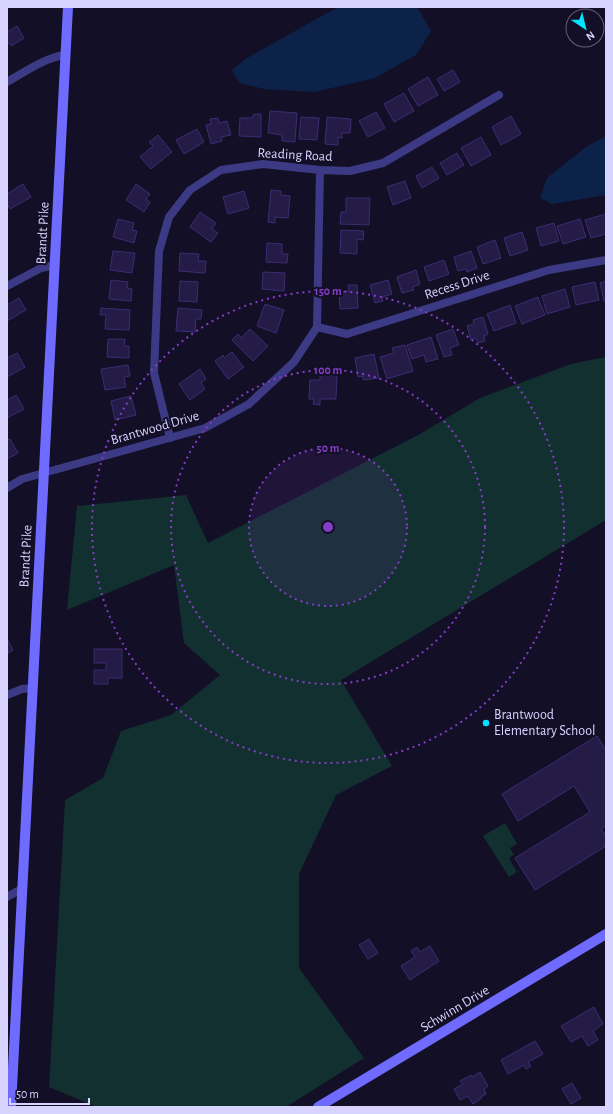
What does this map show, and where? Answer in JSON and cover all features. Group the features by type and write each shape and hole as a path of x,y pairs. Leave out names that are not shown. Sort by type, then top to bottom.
{"main road":[{"name":"Brandt Pike","path":"10,1103 23,888 68,7"},
{"name":"Schwinn Drive","path":"318,1107 606,934"}],"street":[{"path":"7,82 41,63 52,58 65,55"},
{"name":"Reading Road","path":"170,438 154,373 159,251 169,217 190,190 221,170 263,164 320,170 350,171 383,163 499,95"},
{"path":"317,327 320,170"},
{"name":"Recess Drive","path":"317,327 347,334 549,270 606,260"},
{"path":"7,286 41,268 55,265"},
{"name":"Brantwood Drive","path":"7,488 22,479 44,472 205,428 249,404 294,362 317,327"},
{"path":"7,695 22,689 33,688"},
{"path":"7,897 23,888"}],"green space":[{"path":"606,357 606,520 341,680 392,766 336,795 299,874 299,968 364,1058 286,1107 97,1107 49,1087 65,800 103,778 121,731 171,715 220,675 184,643 174,565 67,610 77,506 186,495 208,543 420,434 480,398 571,364"},
{"path":"505,823 517,844 510,848 514,855 509,858 517,872 509,877 483,836"}],"water":[{"path":"338,7 417,7 431,31 416,55 375,78 315,92 264,89 239,83 232,70 247,58"},
{"path":"606,136 606,195 552,204 540,198 547,178 586,147"}],"building":[{"path":"17,26 24,38 11,46 7,43 7,32"},
{"path":"453,70 460,82 444,91 437,79"},
{"path":"428,77 438,95 418,106 408,89"},
{"path":"404,93 414,111 394,122 384,104"},
{"path":"270,111 297,113 295,142 282,141 282,135 268,133"},
{"path":"376,112 385,128 368,137 359,121"},
{"path":"254,114 261,114 261,137 239,136 240,118 252,118"},
{"path":"511,116 521,134 501,145 492,127"},
{"path":"301,117 319,118 317,140 299,139"},
{"path":"327,117 351,119 350,133 342,133 342,138 338,137 338,145 325,144"},
{"path":"218,118 219,123 227,121 231,135 221,137 222,141 211,144 206,125 211,124 210,119"},
{"path":"197,129 204,142 184,154 176,140"},
{"path":"158,135 172,152 151,169 140,157 153,146 149,142"},
{"path":"481,137 491,155 471,166 461,148"},
{"path":"457,153 464,165 447,175 440,163"},
{"path":"432,167 439,178 422,188 416,176"},
{"path":"405,181 411,198 393,205 387,187"},
{"path":"23,184 31,197 10,209 7,204 7,194"},
{"path":"136,184 150,194 146,199 150,202 144,212 126,200"},
{"path":"271,190 281,191 281,195 290,196 288,218 275,217 275,223 268,222"},
{"path":"244,191 249,208 228,214 223,197"},
{"path":"346,198 370,198 369,225 340,224 341,212 346,212"},
{"path":"200,212 216,223 212,229 218,233 211,242 190,227"},
{"path":"606,214 606,234 591,238 585,220"},
{"path":"118,219 134,223 132,230 137,231 134,243 113,237"},
{"path":"580,219 586,237 563,244 557,226"},
{"path":"554,223 559,241 541,246 536,228"},
{"path":"341,230 364,231 363,240 357,239 357,254 340,253"},
{"path":"522,232 528,250 510,256 504,238"},
{"path":"495,240 501,258 483,264 477,247"},
{"path":"267,243 282,244 282,254 288,254 287,263 266,262"},
{"path":"113,251 135,253 132,273 110,270"},
{"path":"471,251 477,268 467,272 466,269 458,271 454,257"},
{"path":"180,253 199,254 198,261 206,261 205,273 179,271"},
{"path":"444,260 449,274 429,281 424,267"},
{"path":"416,270 420,284 413,287 414,290 402,293 397,277"},
{"path":"263,272 285,273 284,291 262,289"},
{"path":"111,280 128,282 127,288 132,289 131,301 109,299"},
{"path":"388,280 392,294 382,297 383,301 375,303 370,285"},
{"path":"180,281 198,282 197,302 179,301"},
{"path":"606,281 606,301 604,301 600,283"},
{"path":"595,282 599,300 576,305 572,287"},
{"path":"348,285 357,285 358,308 340,309 339,292 349,291"},
{"path":"565,289 570,307 547,314 542,296"},
{"path":"538,297 545,315 522,324 515,306"},
{"path":"19,298 26,310 7,321 7,305"},
{"path":"265,304 284,310 276,333 257,326"},
{"path":"510,305 516,323 494,331 487,314"},
{"path":"101,308 130,310 129,330 105,329 106,315 100,315"},
{"path":"178,308 202,310 201,319 196,319 195,332 176,331"},
{"path":"483,317 488,334 484,336 485,341 478,343 476,338 471,340 467,326 474,324 473,320"},
{"path":"250,329 268,346 253,361 232,340 238,334 241,338"},
{"path":"453,329 459,345 450,348 452,355 444,357 436,335"},
{"path":"431,337 438,359 426,362 424,355 412,359 407,345"},
{"path":"108,339 125,339 124,346 129,346 129,358 107,357"},
{"path":"405,345 413,371 387,379 380,357 394,353 392,348"},
{"path":"232,352 244,367 228,379 215,361 223,355 224,358"},
{"path":"17,353 25,367 7,377 7,358"},
{"path":"374,354 379,378 363,380 363,376 358,377 355,358"},
{"path":"128,365 130,376 124,377 126,387 105,390 101,369"},
{"path":"200,369 206,379 201,383 205,389 190,400 179,384"},
{"path":"320,373 337,373 336,399 320,399 320,405 313,404 314,399 309,399 310,380 320,380"},
{"path":"16,395 24,409 7,418 7,400"},
{"path":"131,396 136,415 115,420 111,401"},
{"path":"10,439 18,453 7,459 7,440"},
{"path":"7,639 13,650 7,654"},
{"path":"94,649 122,649 122,678 108,678 108,684 94,684 94,670 106,670 106,663 94,663"},
{"path":"597,736 606,750 606,826 601,829 606,836 606,846 535,890 515,858 590,812 574,786 518,821 502,794"},
{"path":"369,939 378,953 368,959 359,945"},
{"path":"430,946 439,961 410,980 401,966 415,957 411,951 417,947 420,952"},
{"path":"594,1007 603,1024 593,1031 598,1040 588,1046 582,1036 571,1042 561,1026"},
{"path":"535,1041 543,1054 528,1062 531,1066 526,1069 524,1065 508,1074 501,1060"},
{"path":"480,1072 488,1086 484,1089 486,1094 473,1104 468,1096 460,1100 454,1089 463,1084 460,1081 471,1075 472,1077"},
{"path":"572,1083 581,1098 571,1104 562,1089"}],"place":[{"name":"Brantwood Elementary School","path":"486,723"}]}
